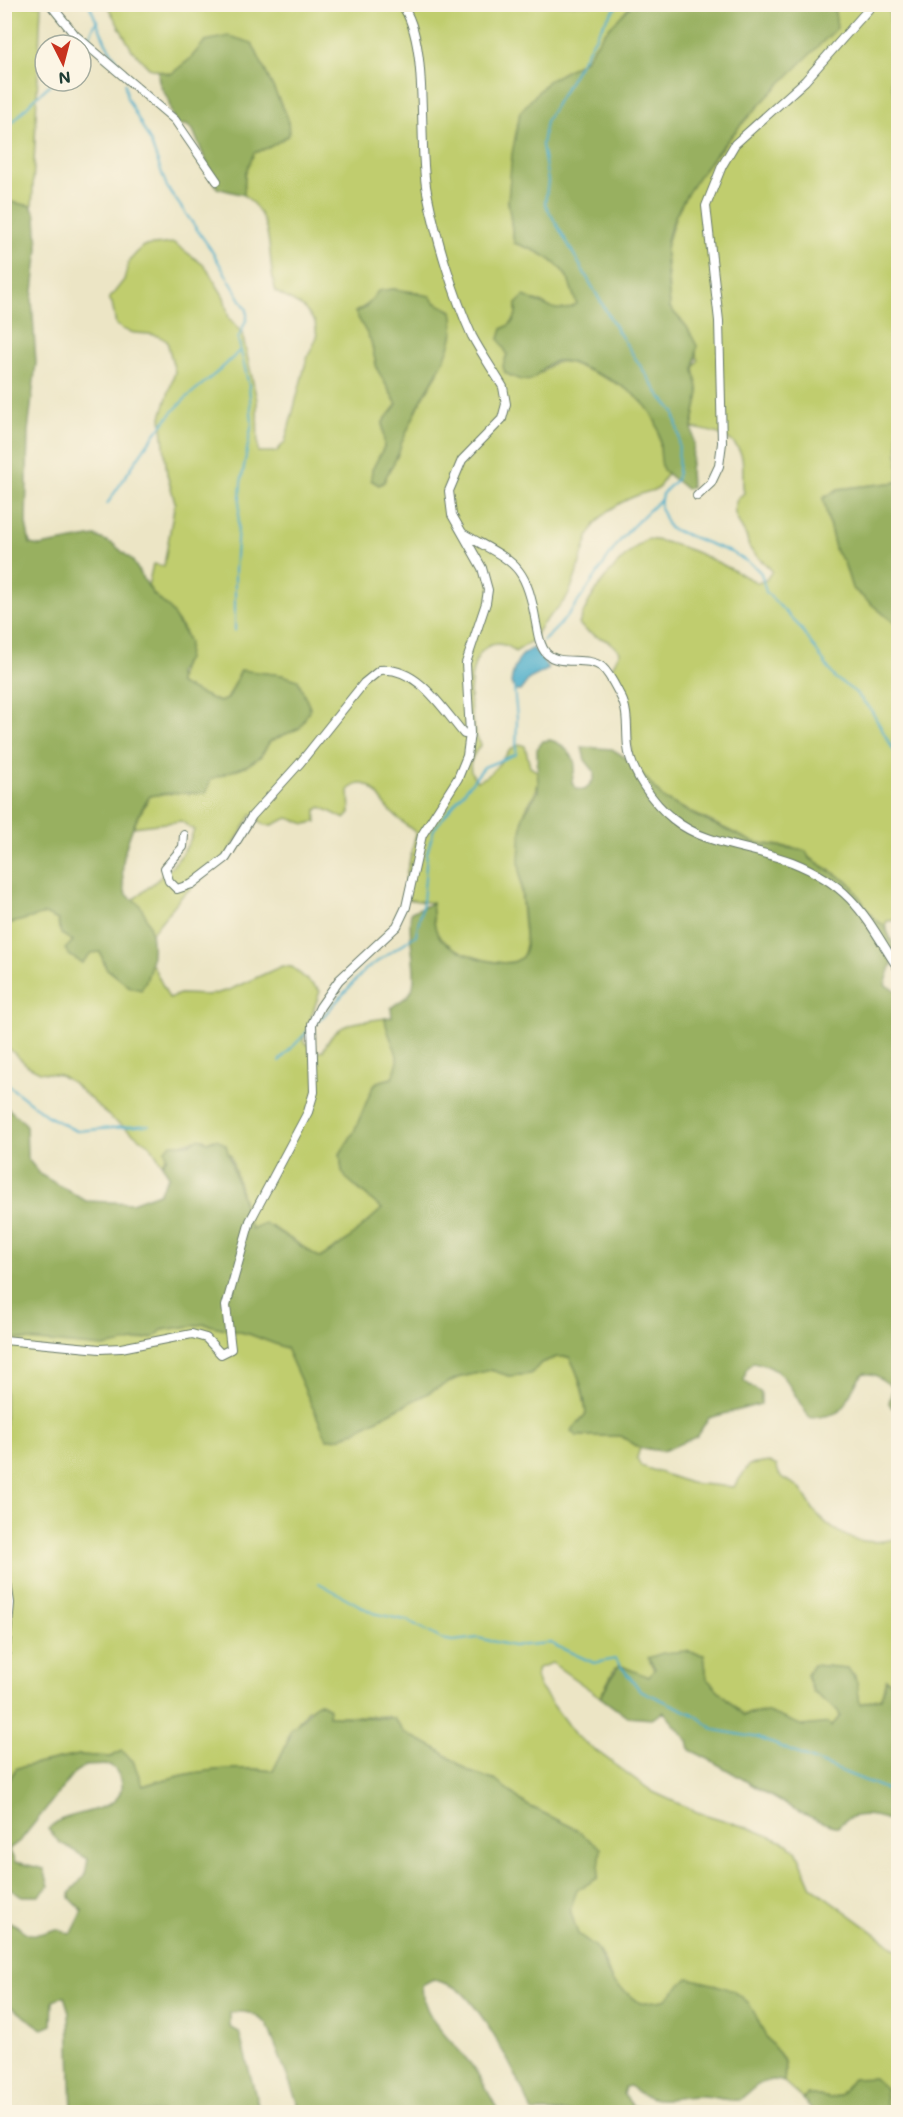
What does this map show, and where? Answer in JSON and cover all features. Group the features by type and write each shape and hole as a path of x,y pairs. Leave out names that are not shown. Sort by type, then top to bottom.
{"street":[{"path":"50,4 75,35 175,120 217,181"},
{"path":"4,1340 111,1348 192,1334 206,1338 221,1354 231,1349 226,1306 250,1221 308,1112 314,1092 312,1024 320,1007 339,980 397,926 406,907 422,835 458,777 467,756 470,734 466,663 486,603 488,590 483,568 451,509 450,485 462,460 502,419 505,396 503,387 473,336 452,281 427,193 421,144 419,58 410,20 402,4"},
{"path":"697,496 711,483 719,466 722,443 719,321 706,206 722,166 735,144 806,81 873,4"},
{"path":"463,533 513,563 522,574 531,590 540,641 545,652 555,658 582,660 605,670 624,704 629,754 648,791 666,813 696,831 759,854 791,862 837,887 869,919 898,968"},
{"path":"184,835 183,847 165,868 169,880 177,889 192,884 226,858 252,816 300,763 364,683 380,670 397,670 411,677 464,734 470,734"},
{"path":"4,1562 10,1603 4,1670"}],"green space":[{"path":"4,5 41,5 40,33 33,33 33,93 37,93 32,209 31,206 5,201"},
{"path":"107,5 632,5 605,32 584,61 548,81 520,112 508,201 514,243 536,251 550,259 562,270 577,304 568,309 559,310 541,302 516,304 514,319 502,329 499,339 507,354 503,366 542,373 551,365 565,362 606,378 630,391 649,409 655,420 659,434 661,459 667,473 658,489 619,504 595,524 568,595 540,627 535,639 515,652 510,647 501,644 487,647 478,656 473,670 470,704 472,721 481,744 471,762 473,776 477,781 485,777 509,751 520,744 525,746 530,767 538,772 537,788 525,812 521,835 520,882 526,945 523,956 518,960 500,963 463,953 438,935 432,903 405,899 406,875 416,833 391,812 369,786 363,784 349,789 350,813 345,819 321,807 316,810 316,822 306,824 288,818 272,825 264,825 252,814 228,854 181,897 151,934 140,905 133,900 177,861 194,830 181,821 133,827 150,796 181,791 189,794 206,787 210,779 248,765 261,756 270,741 300,728 310,708 298,680 282,675 241,671 227,699 219,702 179,684 188,649 186,636 178,621 148,586 153,564 164,566 175,502 167,474 161,417 175,372 167,341 154,335 130,332 116,325 112,303 109,299 124,280 129,261 143,246 174,243 205,266 224,297 229,318 242,333 257,400 258,452 276,452 285,442 307,358 317,337 315,322 303,307 276,292 266,228 255,205 244,195 245,174 254,153 270,147 288,119 252,43 206,41 190,59 171,74 149,68 132,50","holes":["393,289 416,292 452,311 438,373 421,401 384,482 379,485 371,480 372,470 384,447 383,422 397,405 377,369 371,341 355,312"]},
{"path":"632,5 827,5 835,12 837,28 735,131 688,193 673,222 666,249 670,308 687,327 697,346 694,370 699,393 692,427 694,444 690,470 691,488 686,489 663,470 659,433 650,411 623,387 602,375 565,361 548,364 531,380 517,379 505,373 503,366 507,354 499,339 502,329 514,319 516,304 524,296 557,309 570,308 577,304 562,270 550,259 536,251 514,243 508,201 512,154 520,112 548,81 584,61 605,32"},
{"path":"827,5 889,5 890,21 898,31 898,48 889,52 892,86 898,105 898,482 838,489 826,512 836,552 844,562 852,588 898,626 898,920 887,921 885,926 873,918 850,883 795,848 753,842 664,799 631,761 630,706 620,684 609,673 620,652 611,643 579,624 590,599 607,576 647,539 690,550 758,583 766,580 772,571 749,547 735,512 736,502 744,493 741,454 727,438 692,428 699,393 694,369 698,360 687,327 670,308 666,248 676,215 693,182 835,13"},
{"path":"229,36 252,43 288,119 289,135 270,147 254,153 245,174 244,195 217,188 193,130 186,125 178,125 176,122 158,77 158,71 171,74 190,59 205,41"},
{"path":"5,201 31,206 36,216 38,248 32,300 36,363 28,432 26,524 30,544 40,546 95,536 113,544 132,560 153,594 170,609 189,642 187,659 178,672 179,684 219,702 228,699 241,670 282,675 298,680 310,708 300,728 270,741 261,756 248,765 211,779 206,793 158,794 150,796 144,806 132,829 124,854 123,867 125,891 141,907 152,937 152,959 141,990 130,987 106,968 100,952 91,953 82,963 69,955 65,949 73,941 61,934 58,920 45,914 5,925"},
{"path":"393,289 430,296 434,302 452,311 454,323 445,358 421,401 384,482 379,485 371,480 372,470 384,447 383,422 397,404 377,369 371,341 355,312 365,308 378,291"},
{"path":"898,482 898,626 852,588 844,562 836,552 823,498 838,489"},
{"path":"550,740 563,747 573,759 575,768 572,783 577,789 585,790 594,779 594,771 585,760 582,747 612,749 631,761 664,799 696,816 753,842 806,851 809,858 850,883 873,918 885,926 896,951 885,985 898,991 898,1400 892,1408 889,1403 893,1387 875,1375 864,1373 856,1382 842,1409 826,1416 810,1418 782,1376 765,1365 753,1362 746,1370 744,1381 761,1393 761,1404 709,1418 696,1437 663,1451 640,1448 621,1436 576,1436 571,1431 586,1414 584,1400 573,1363 569,1357 557,1357 541,1363 531,1374 509,1376 491,1370 457,1378 341,1438 327,1439 286,1348 249,1334 204,1324 162,1330 155,1337 103,1347 5,1338 4,1105 26,1124 27,1158 41,1175 86,1201 132,1203 159,1193 169,1176 162,1164 167,1157 165,1149 171,1144 188,1144 200,1138 207,1142 217,1139 226,1145 251,1229 265,1223 320,1258 346,1241 382,1209 346,1178 342,1171 340,1154 354,1132 372,1089 377,1082 392,1078 396,1069 397,1055 385,1018 392,1017 391,1008 408,995 413,987 411,912 432,903 434,924 438,935 463,953 500,963 518,960 522,957 526,945 519,860 523,816 538,791 537,749 543,741"},
{"path":"45,914 58,920 59,929 73,941 70,945 82,963 91,952 100,952 106,968 130,987 146,982 151,962 169,998 180,994 210,995 229,990 282,966 292,967 320,991 303,1041 318,1052 323,1051 334,1033 341,1028 356,1022 385,1018 397,1055 396,1069 392,1078 377,1082 372,1089 354,1132 340,1154 342,1171 358,1189 382,1209 346,1241 320,1258 271,1226 251,1230 231,1156 214,1139 207,1142 204,1139 185,1142 168,1152 162,1164 150,1145 112,1119 73,1083 60,1075 40,1072 28,1066 5,1045 4,925"},
{"path":"204,1324 249,1334 286,1348 327,1439 341,1438 457,1378 491,1370 509,1376 531,1374 541,1363 557,1357 569,1357 576,1370 586,1414 579,1421 576,1436 621,1436 640,1448 637,1458 641,1466 690,1483 734,1487 749,1465 769,1462 777,1466 780,1476 801,1490 822,1519 841,1533 851,1538 873,1542 898,1538 898,1689 886,1679 881,1698 860,1704 855,1675 837,1667 813,1665 807,1675 813,1692 838,1711 840,1716 831,1727 828,1723 799,1725 760,1712 743,1715 707,1679 704,1655 696,1653 676,1652 657,1658 650,1662 655,1672 649,1677 615,1668 600,1697 552,1663 538,1668 536,1676 539,1686 576,1736 653,1792 697,1812 752,1829 788,1844 797,1852 812,1887 898,1950 898,2112 887,2112 885,2088 853,2079 839,2096 830,2098 807,2094 803,2099 784,2082 783,2059 765,2036 747,2001 680,1988 665,2000 640,2003 612,1981 596,1947 578,1934 572,1919 570,1904 577,1890 599,1868 598,1855 572,1827 527,1805 496,1781 470,1772 437,1749 403,1732 398,1723 387,1716 328,1716 308,1709 287,1737 287,1743 273,1771 241,1769 207,1771 142,1786 133,1761 122,1752 111,1757 79,1755 17,1768 5,1785 5,1338 162,1330"},
{"path":"686,1651 704,1655 707,1679 743,1715 768,1712 803,1726 829,1723 831,1727 840,1716 838,1711 813,1692 807,1675 813,1665 848,1668 857,1682 860,1704 881,1698 886,1679 897,1687 898,1826 884,1819 867,1815 851,1818 838,1827 819,1821 690,1750 688,1741 664,1712 652,1719 627,1717 600,1697 619,1665 649,1677 655,1668 648,1658 663,1653"},
{"path":"319,1702 329,1708 328,1716 393,1718 404,1732 437,1749 470,1772 496,1781 527,1805 572,1827 601,1848 598,1878 577,1890 570,1910 578,1934 596,1947 612,1981 640,2003 665,2000 688,1978 735,1992 750,2006 764,2034 782,2057 785,2067 784,2082 765,2081 740,2100 702,2096 657,2099 629,2086 625,2087 623,2094 633,2106 653,2107 670,2112 532,2112 510,2064 476,2009 455,1987 433,1979 422,1985 427,2009 440,2029 473,2067 499,2112 301,2112 267,2024 254,2015 241,2012 230,2013 230,2027 239,2032 260,2112 72,2112 69,2012 64,1996 53,2000 52,2025 43,2029 5,2004 5,1924 16,1925 30,1934 58,1929 72,1933 83,1911 70,1898 70,1893 85,1875 88,1859 59,1842 48,1829 60,1820 108,1805 120,1794 120,1779 110,1765 85,1766 75,1772 21,1840 9,1849 15,1862 44,1869 49,1886 39,1896 20,1896 5,1884 5,1785 17,1768 79,1755 111,1757 122,1751 133,1761 143,1786 175,1777 223,1769 273,1771 287,1743 291,1728"},
{"path":"874,2078 885,2088 887,2112 814,2112 803,2099 807,2094 830,2098 839,2096 853,2079"}],"water":[{"path":"533,648 549,669 529,679 520,691 516,691 511,683 513,672 520,658"}],"waterway":[{"path":"89,4 106,43 125,73"},
{"path":"543,641 565,619 624,536 661,499 662,494 676,480 678,472 679,436 674,412 658,393 617,330 545,204 548,181 542,145 546,121 605,21 619,4"},
{"path":"91,33 97,20"},
{"path":"125,84 127,98 150,141 167,187 210,248 247,310 247,318 238,339 249,386 252,423 241,483 235,570 235,631"},
{"path":"4,132 41,93"},
{"path":"107,504 143,450 173,412 239,351"},
{"path":"661,499 660,507 669,528 733,553 761,573 766,592 800,627 835,678 855,692 871,710 898,758"},
{"path":"317,1023 365,970 416,935 423,902 427,853 434,829 484,767 516,754 517,718 514,688"},
{"path":"279,1061 308,1031"},
{"path":"4,1082 46,1115 76,1131 149,1125"},
{"path":"319,1583 373,1613 409,1621 441,1639 453,1641 478,1638 513,1646 550,1643 594,1663 615,1659 640,1690 695,1715 715,1730 759,1738 898,1794"}]}
